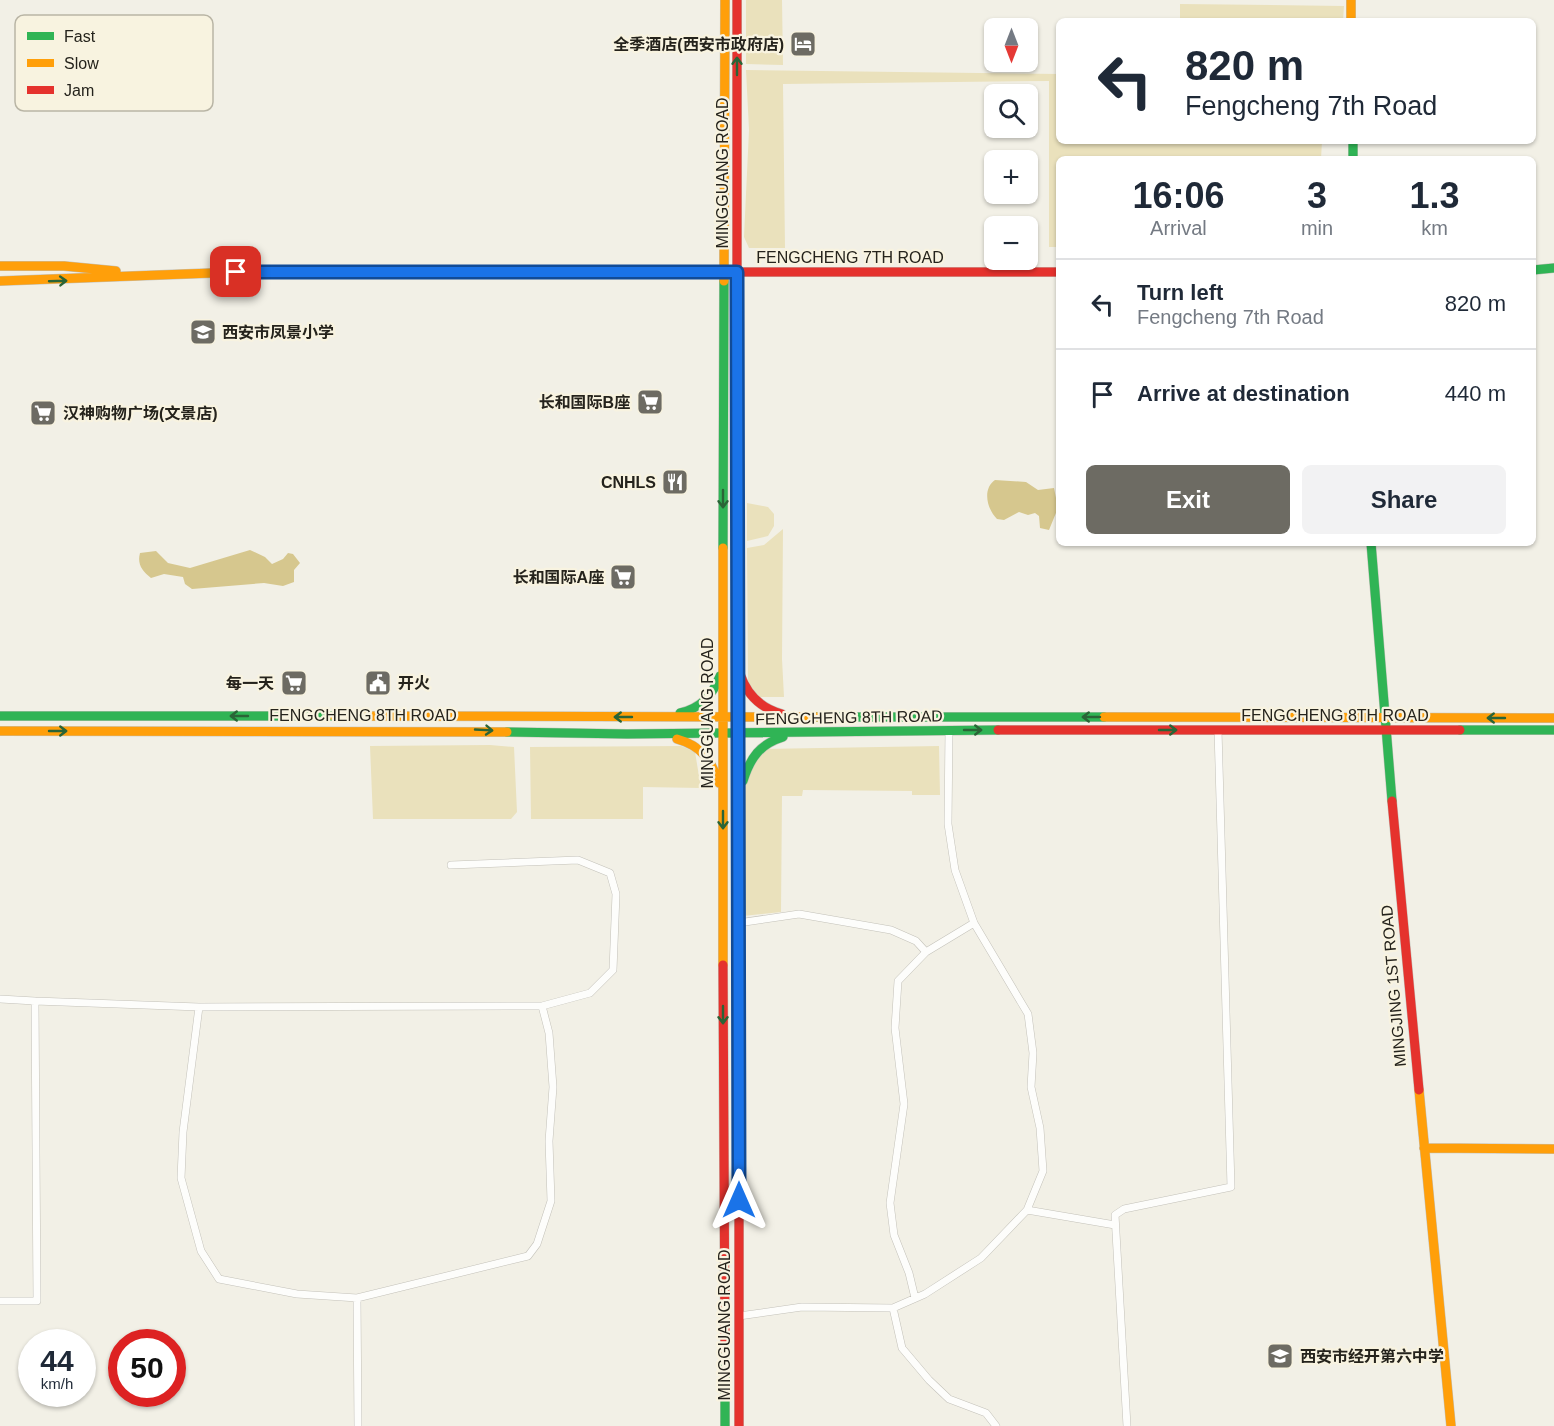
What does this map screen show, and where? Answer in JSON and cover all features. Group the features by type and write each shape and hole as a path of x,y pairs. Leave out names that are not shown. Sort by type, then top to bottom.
{"main road":[{"name":"MINGGUANG ROAD","path":"725,0 722,662 725,1426"},
{"name":"MINGGUANG ROAD","path":"736,0 737,734 740,749 739,1426"},
{"path":"1351,0 1352,18"},
{"name":"FENGCHENG 7TH ROAD","path":"0,266 64,266 136,273 1056,272"},
{"path":"1536,270 1554,270"},
{"name":"FENGCHENG 7TH ROAD","path":"0,281 62,281 136,273"},
{"name":"MINGJING 1ST ROAD","path":"1371,546 1384,731 1451,1426"},
{"path":"655,717 701,706 717,685 722,662"},
{"path":"737,662 742,682 755,701 777,713 799,718"},
{"name":"FENGCHENG 8TH ROAD","path":"0,716 1554,718"},
{"name":"FENGCHENG 8TH ROAD","path":"0,731 477,729 536,734 722,735 949,730 1554,730"},
{"path":"740,795 752,754 770,740 799,732"},
{"path":"657,735 690,742 704,750 714,767 722,795"},
{"path":"1424,1149 1554,1149"}],"street":[{"path":"739,1316 802,1307 893,1308 915,1298 981,1258 1027,1210 1043,1171 1040,1128 1031,1087 1033,1053 1028,1014 974,923 954,870 948,824 949,730"},
{"path":"1127,1426 1115,1215 1124,1209 1231,1187 1218,730"},
{"path":"0,999 199,1006 542,1006 591,993 613,970 616,894 610,873 578,860 451,866"},
{"path":"738,923 799,914 891,930 916,941 926,952"},
{"path":"915,1298 894,1235 890,1203 904,1104 895,1028 898,981 926,952 974,923"},
{"path":"0,1301 37,1301 35,1001"},
{"path":"199,1006 183,1132 181,1178 201,1251 219,1279 297,1294 357,1298 528,1256 537,1244 551,1201 549,1141 553,1086 549,1033 542,1006"},
{"path":"1027,1210 1115,1225"},
{"path":"357,1298 358,1426"},
{"path":"893,1308 902,1348 929,1380 949,1399 986,1413 996,1426"}],"shaded area":[{"path":"746,0 782,0 783,65 746,64"},
{"path":"1180,4 1344,6 1343,18 1180,18"},
{"path":"746,70 1056,74 1056,144 1322,144 1321,156 1056,156 1056,247 1049,247 1049,81 783,84 785,248 749,248 744,237 749,130"},
{"path":"995,480 1026,482 1038,490 1054,488 1056,513 1049,530 1040,528 1039,516 1035,513 1028,515 1019,512 1004,520 997,519 987,499 988,488"},
{"path":"747,503 768,507 774,514 774,526 768,536 747,541"},
{"path":"783,529 784,697 760,697 752,691 748,681 747,548 764,545"},
{"path":"250,550 265,557 272,564 283,559 288,553 293,554 300,563 294,570 294,582 283,586 264,583 192,589 185,584 183,577 164,574 151,578 143,570 139,561 140,553 156,551 168,563 190,568"},
{"path":"490,745 514,747 517,812 511,819 373,819 370,746"},
{"path":"681,746 695,752 701,788 643,787 643,819 531,819 530,747"},
{"path":"939,746 940,795 912,795 912,791 803,790 802,796 782,796 781,912 743,916 743,774 755,749"}],"traffic: fast":[{"path":"1353,144 1353,156"},
{"path":"1536,270 1554,268"},
{"path":"239,272 655,272"},
{"path":"723,548 724,281"},
{"path":"1371,546 1392,801"},
{"path":"738,643 739,1149"},
{"path":"680,713 694,708 705,700 720,676"},
{"path":"0,716 334,716"},
{"path":"817,717 1104,717"},
{"path":"507,732 627,734 998,730"},
{"path":"1460,730 1554,730"},
{"path":"743,781 757,753 768,744 783,737"},
{"path":"725,1350 725,1426"}],"traffic: slow":[{"path":"724,281 725,0"},
{"path":"1351,0 1351,18"},
{"path":"0,266 64,266 116,271"},
{"path":"0,281 239,272"},
{"path":"737,356 738,643"},
{"path":"723,548 723,965"},
{"path":"334,716 817,717"},
{"path":"1104,717 1554,718"},
{"path":"0,731 507,732"},
{"path":"677,739 693,746 704,755 713,767 719,783"},
{"path":"1419,1090 1451,1426"},
{"path":"1424,1148 1554,1149"}],"traffic: jam":[{"path":"737,0 737,356"},
{"path":"655,272 1056,272"},
{"path":"740,674 755,700 782,714"},
{"path":"998,730 1460,730"},
{"path":"1392,801 1419,1090"},
{"path":"723,965 725,1350"},
{"path":"739,1149 739,1426"}],"place":[{"name":"全季酒店(西安市政府店)","path":"803,44"},
{"name":"西安市凤景小学","path":"203,332"},
{"name":"长和国际B座","path":"650,402"},
{"name":"汉神购物广场(文景店)","path":"43,413"},
{"name":"CNHLS","path":"675,482"},
{"name":"长和国际A座","path":"623,577"},
{"name":"每一天","path":"294,683"},
{"name":"开火","path":"378,683"},
{"name":"西安市经开第六中学","path":"1280,1356"}],"route":[{"path":"236,272 737,272 737,734 740,749 739,1200"}]}
